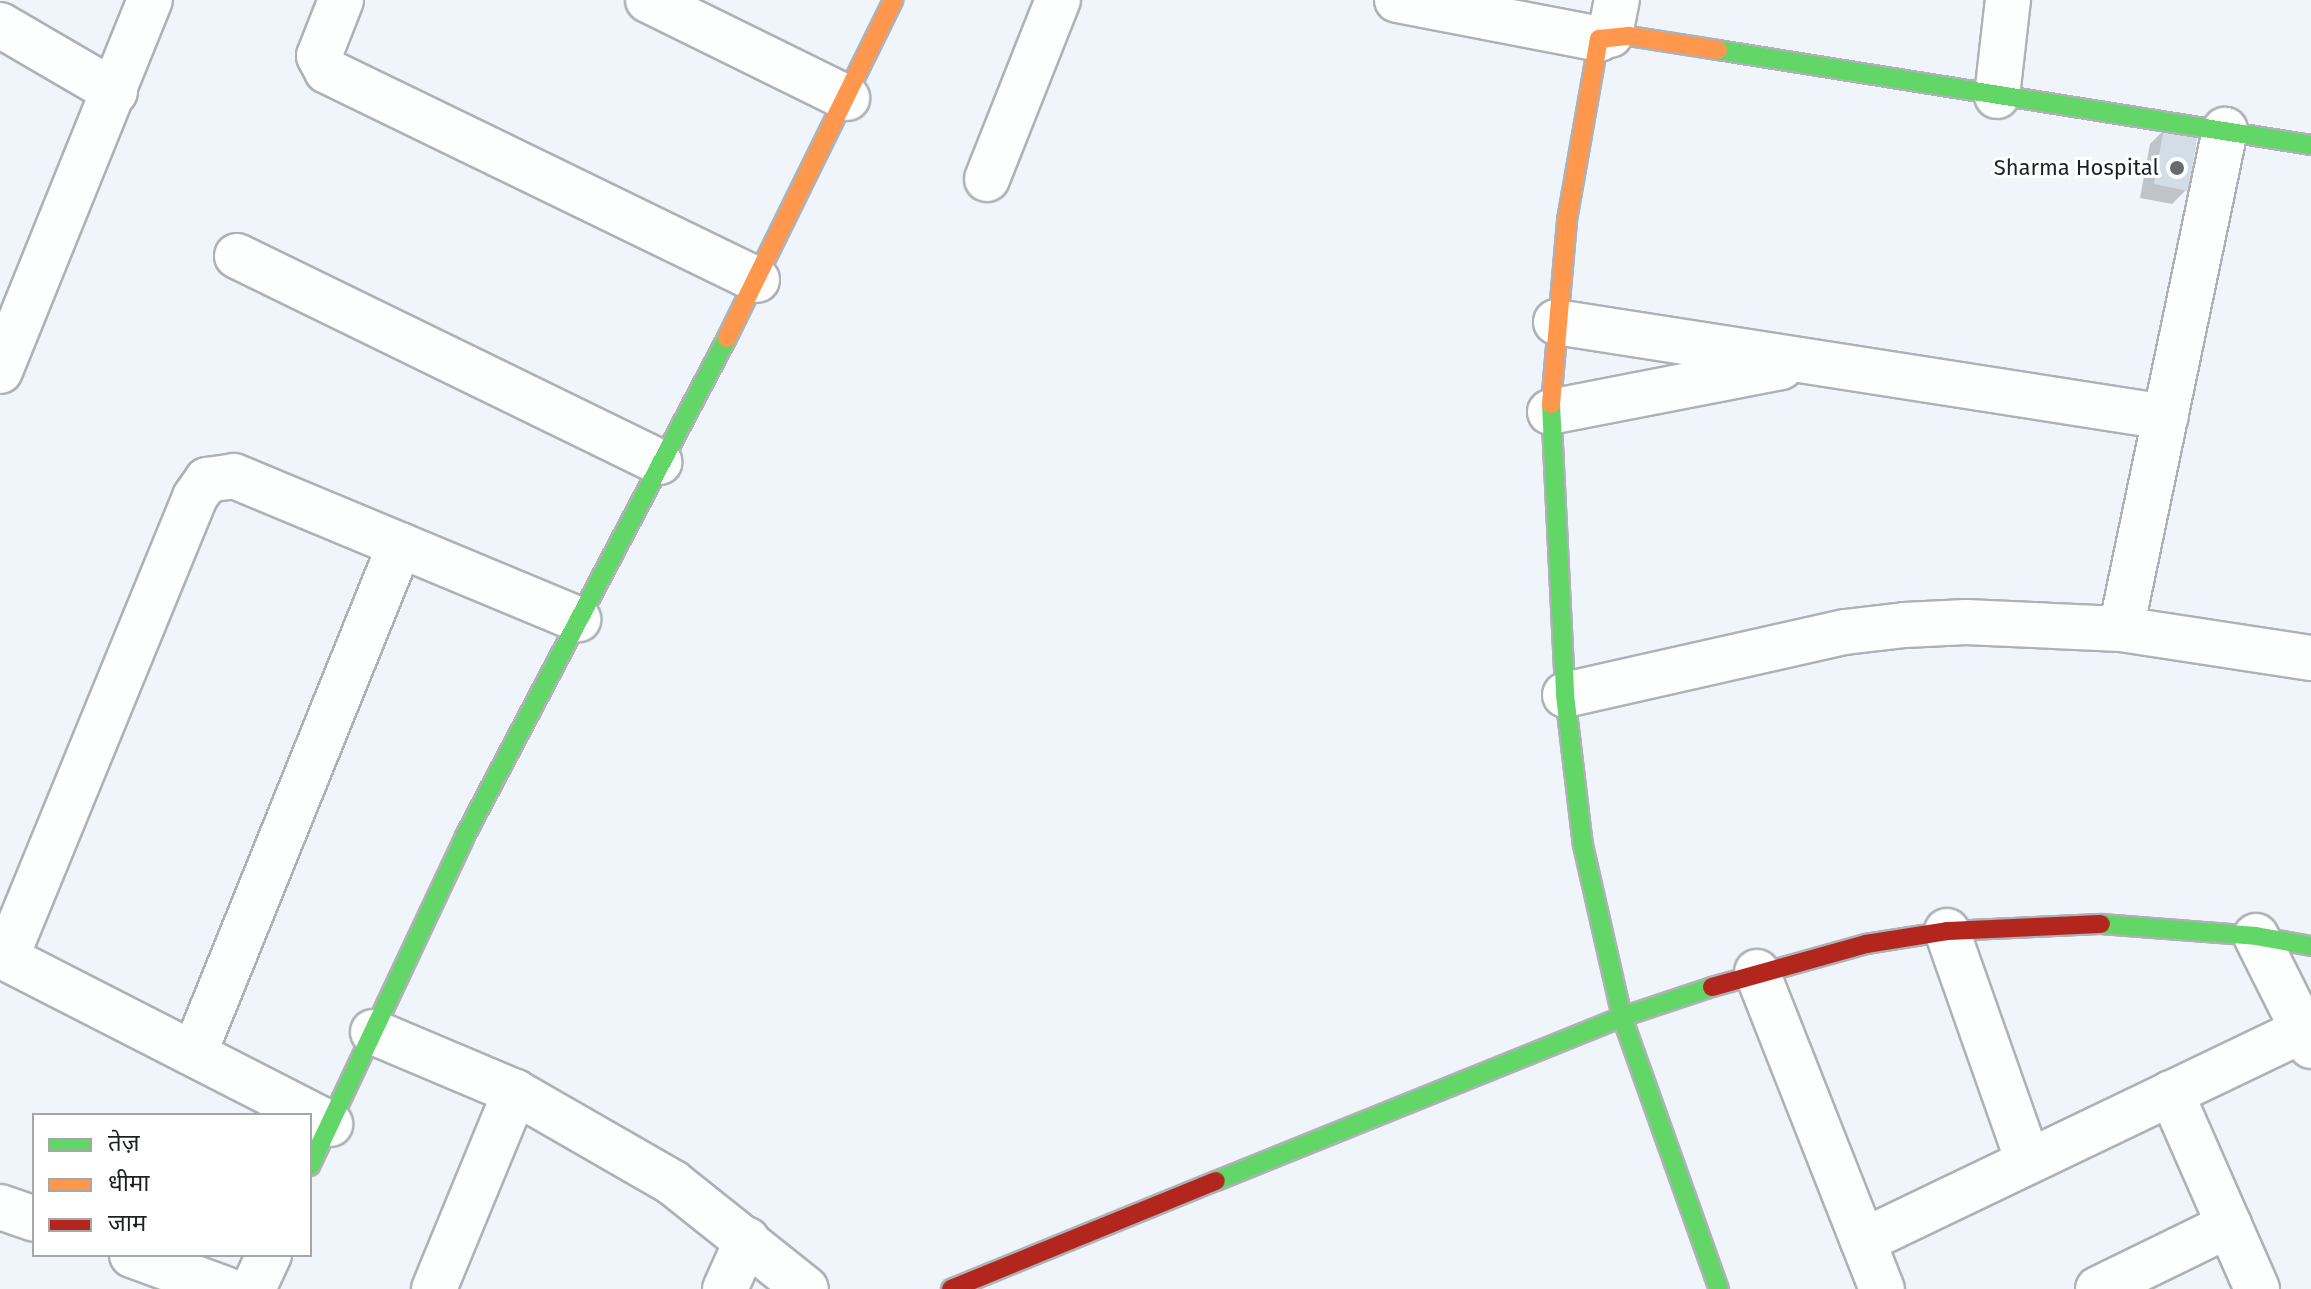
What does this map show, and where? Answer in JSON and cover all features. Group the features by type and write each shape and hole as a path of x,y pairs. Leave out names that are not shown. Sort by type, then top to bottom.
{"street":[{"path":"0,371 150,0"},
{"path":"341,0 319,56 327,71 757,280"},
{"path":"648,0 847,98"},
{"path":"312,1162 464,838 757,280 893,0"},
{"path":"987,179 1058,0"},
{"path":"1397,0 1609,25 1997,96 2311,145"},
{"path":"1997,96 2008,0"},
{"path":"0,25 115,92"},
{"path":"1609,25 1569,205 1550,412 1565,695 1583,845 1622,1017 1719,1289"},
{"path":"2121,629 2225,130"},
{"path":"237,256 660,462"},
{"path":"1556,322 2166,417"},
{"path":"1550,412 1811,362"},
{"path":"309,1113 3,957 195,497 207,480 234,476 578,619"},
{"path":"194,1054 400,545"},
{"path":"1565,695 1845,632 1905,625 1966,622 2121,629 2311,658"},
{"path":"951,1289 1622,1017 1757,972 1866,944 1947,931 2088,923 2256,936 2311,946"},
{"path":"1947,931 2028,1161"},
{"path":"1863,1241 2171,1093 2308,1034 2256,936"},
{"path":"1757,972 1882,1289"},
{"path":"373,1032 515,1092 673,1183 806,1289"},
{"path":"434,1289 515,1092"},
{"path":"2171,1093 2257,1289"},
{"path":"312,1115 330,1124"},
{"path":"0,1207 32,1218"},
{"path":"2098,1289 2229,1225"},
{"path":"725,1289 747,1240"},
{"path":"137,1257 225,1289"},
{"path":"253,1289 268,1257"}],"building":[{"path":"2164,127 2198,134 2188,191 2154,184"}],"traffic: fast":[{"path":"1718,50 2311,145"},
{"path":"312,1162 464,838 727,338"},
{"path":"1551,404 1565,695 1583,845 1622,1017 1719,1289"},
{"path":"2101,924 2256,936 2311,946"},
{"path":"1216,1181 1622,1017 1712,987"}],"traffic: slow":[{"path":"727,338 893,0"},
{"path":"1551,404 1567,220 1599,39 1629,36 1718,50"}],"traffic: jam":[{"path":"1712,987 1866,944 1947,931 2101,924"},
{"path":"951,1289 1216,1181"}],"place":[{"name":"Sharma Hospital","path":"2177,168"}]}
